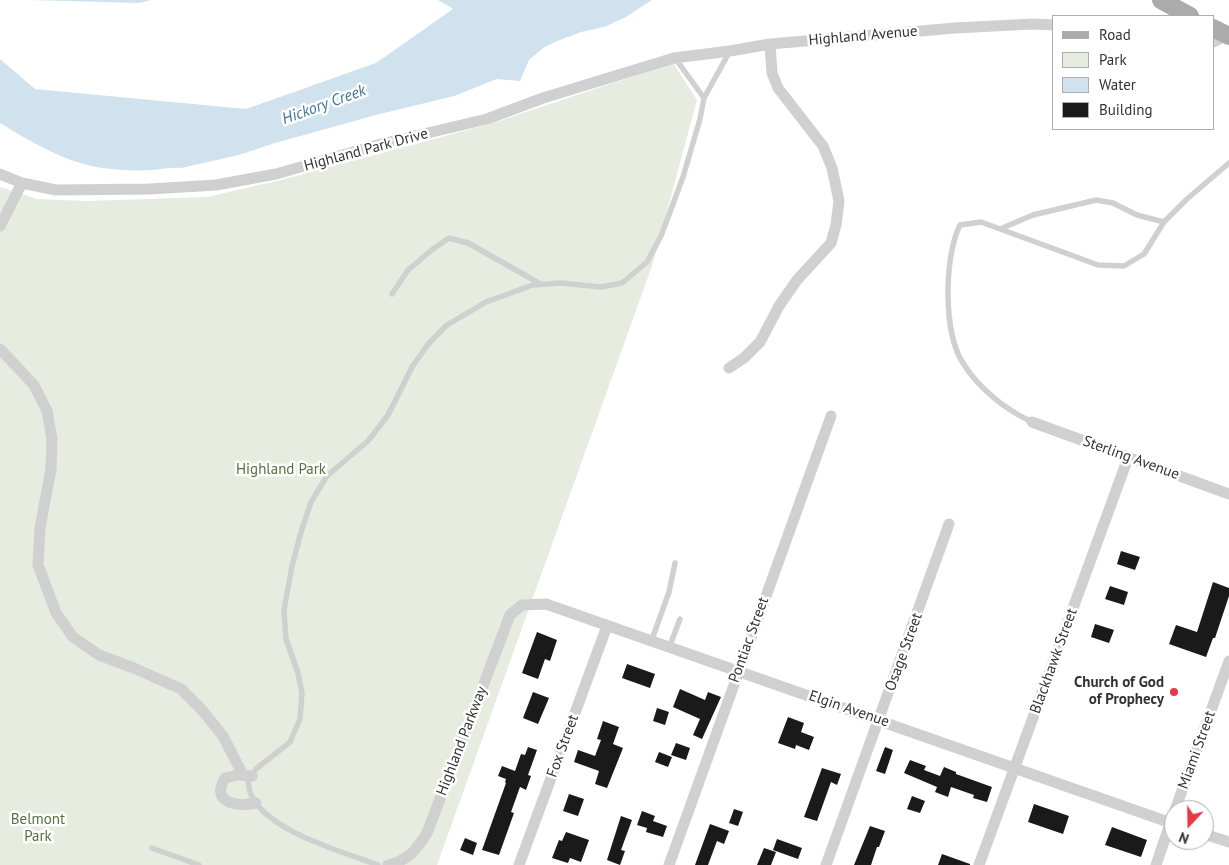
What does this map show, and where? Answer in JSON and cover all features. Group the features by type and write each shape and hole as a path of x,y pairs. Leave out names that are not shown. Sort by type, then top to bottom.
{"main road":[{"path":"1161,0 1188,15"},
{"path":"1182,0 1201,15"}],"street":[{"name":"Highland Avenue","path":"674,58 770,44 984,27 1032,24 1052,25"},
{"path":"729,368 744,358 760,342 779,306 797,280 831,243 836,225 839,200 832,168 823,146 778,88 772,73 770,44"},
{"name":"Highland Park Drive","path":"0,174 22,183 56,190 150,189 233,183 276,174 381,144 487,119 543,98 674,58"},
{"path":"0,226 22,183"},
{"path":"0,349 34,385 47,411 52,439 51,469 40,528 38,565 56,613 73,636 99,655 181,689 202,710 250,773 225,778 220,787 221,795 237,806 256,803"},
{"name":"Pontiac Street","path":"669,865 831,416"},
{"name":"Sterling Avenue","path":"1032,422 1229,494"},
{"name":"Blackhawk Street","path":"979,865 1128,458"},
{"name":"Osage Street","path":"826,865 880,720 949,524"},
{"name":"Elgin Avenue","path":"522,605 546,604 880,720 1014,769 1164,817"},
{"name":"Highland Parkway","path":"388,865 400,862 416,850 427,833 510,615 522,605"},
{"name":"Fox Street","path":"519,865 607,626"},
{"name":"Miami Street","path":"1179,800 1229,661"},
{"path":"1214,837 1229,842"},
{"path":"1156,865 1164,844"}],"lane":[{"path":"378,865 306,839 278,824 259,807 250,793 248,781 250,773 290,742 300,719 302,693 298,673 286,639 284,610 294,558 311,502 327,476 368,441 388,415 412,367 429,343 447,325 486,302 532,284 561,283 601,287 622,283 647,262 661,236 683,177 700,119 704,98 730,51"},
{"path":"674,58 704,98"},
{"path":"1032,422 1020,417 1002,403 981,385 962,363 952,332 948,294 950,258 954,238 960,225 980,222 1098,265 1124,266 1144,254 1164,222 1187,199 1229,163"},
{"path":"1000,229 1034,214 1096,200 1113,204 1137,215 1164,222"},
{"path":"392,294 408,270 449,238 468,243 540,284"},
{"path":"651,642 669,592 675,563"},
{"path":"669,648 680,619"},
{"path":"152,848 199,865"}],"green space":[{"name":"Highland Park","path":"673,63 697,100 653,263 437,865 0,865 0,187 37,199 86,201 207,197 281,180 490,124"}],"water":[{"path":"29,0 151,0 140,3"},
{"name":"Hickory Creek","path":"438,0 652,0 626,17 604,27 581,32 543,48 529,60 520,81 497,79 454,96 376,115 239,155 181,168 153,170 109,169 76,162 49,151 0,123 0,59 35,89 246,109 376,63 453,9"}],"building":[{"path":"1121,551 1140,557 1135,570 1117,564"},
{"path":"1213,582 1229,588 1229,596 1215,638 1213,638 1206,657 1169,644 1176,625 1197,632"},
{"path":"1110,586 1128,592 1124,605 1105,599"},
{"path":"1095,624 1114,630 1109,643 1091,637"},
{"path":"537,632 557,640 550,661 545,659 538,679 522,673"},
{"path":"627,664 655,674 650,688 622,678"},
{"path":"680,689 705,700 708,692 721,697 702,739 693,735 700,719 673,707"},
{"path":"533,692 549,698 538,724 523,718"},
{"path":"657,708 669,712 665,725 653,721"},
{"path":"788,717 804,723 801,732 814,737 809,750 796,745 795,749 778,743"},
{"path":"603,721 619,727 613,744 623,748 607,788 595,784 599,771 574,762 578,750 595,756 601,740 597,739"},
{"path":"676,743 690,748 686,760 671,755"},
{"path":"528,747 537,750 528,775 531,776 526,790 520,787 511,812 514,813 499,855 482,850 506,783 506,779 498,776 502,766 515,771 521,754 525,755"},
{"path":"885,747 893,750 885,774 876,771"},
{"path":"659,752 672,757 668,767 655,762"},
{"path":"910,760 926,766 924,770 940,776 944,767 956,772 956,774 992,787 987,802 973,798 974,795 951,787 948,797 935,792 937,787 904,773"},
{"path":"822,768 841,774 837,785 831,782 817,821 804,817"},
{"path":"569,794 584,799 578,816 563,811"},
{"path":"912,796 925,801 920,813 907,809"},
{"path":"1034,804 1069,816 1063,834 1028,822"},
{"path":"734,809 743,812 738,826 729,823"},
{"path":"642,811 655,816 653,821 667,826 663,837 646,832 647,828 637,825"},
{"path":"621,816 632,820 621,850 625,851 620,865 607,860"},
{"path":"710,824 729,831 724,844 717,841 708,865 695,865"},
{"path":"870,826 885,831 879,847 877,847 871,865 854,865"},
{"path":"1112,827 1147,840 1141,857 1105,845"},
{"path":"566,832 589,840 581,862 570,858 568,863 552,858 559,840 562,841"},
{"path":"465,838 477,843 473,855 460,850"},
{"path":"777,839 802,848 798,859 773,850"},
{"path":"764,848 776,852 771,865 757,865"},
{"path":"942,854 970,864 970,865 938,865"}],"place":[{"name":"Church of God of Prophecy","path":"1174,692"}],"park label":[{"name":"Belmont Park","path":"38,828"}]}
